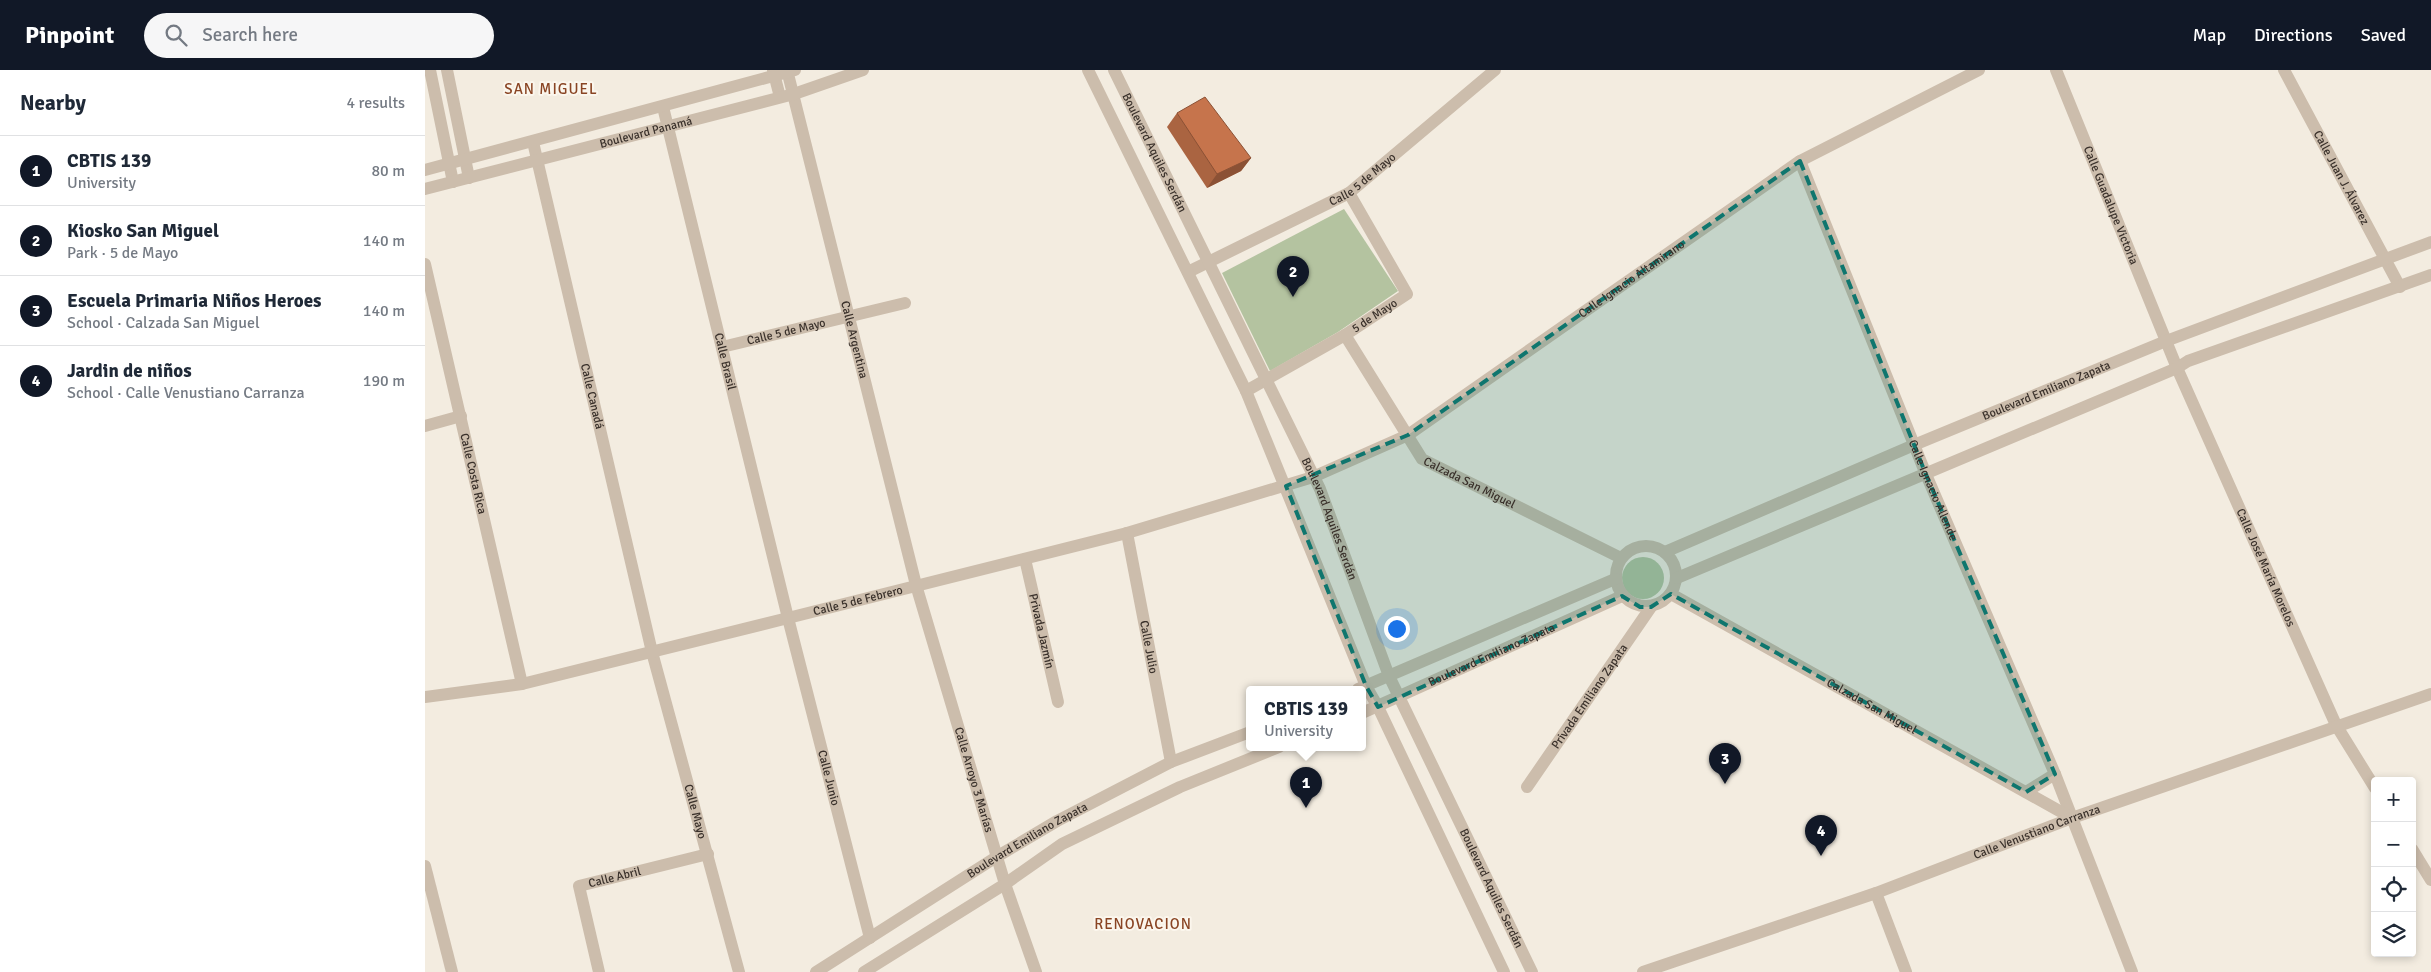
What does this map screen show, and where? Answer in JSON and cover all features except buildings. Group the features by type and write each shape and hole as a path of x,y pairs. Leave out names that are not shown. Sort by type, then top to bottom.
{"street":[{"path":"430,70 453,182"},
{"path":"447,70 469,178"},
{"name":"Boulevard Panamá","path":"425,190 794,94 863,70"},
{"name":"Boulevard Aquiles Serdán","path":"1088,70 1246,391 1286,486 1361,686"},
{"name":"Boulevard Aquiles Serdán","path":"1114,70 1313,477 1389,676 1532,972"},
{"name":"Calle 5 de Mayo","path":"1188,272 1349,193 1495,70"},
{"name":"Calle Ignacio Altamirano","path":"1286,486 1313,477 1408,435 1800,161 1979,70"},
{"name":"Calle Guadalupe Victoria","path":"2056,70 2166,342"},
{"name":"Calle Juan J. Álvarez","path":"2284,70 2400,287"},
{"name":"Boulevard Panamá","path":"425,170 465,161 663,107 774,73 790,71"},
{"name":"Calle Argentina","path":"790,71 794,94 916,585"},
{"path":"774,73 780,97"},
{"name":"Calle Brasil","path":"663,107 788,618"},
{"name":"Calle Canadá","path":"533,142 539,161 652,652"},
{"name":"Calle Ignacio Allende","path":"1800,161 1925,472 2055,774 2132,972"},
{"name":"5 de Mayo","path":"1246,391 1345,335 1407,294 1349,193"},
{"name":"Boulevard Emiliano Zapata","path":"1665,552 1914,444 2166,342 2431,242"},
{"name":"Calle Costa Rica","path":"425,264 522,684"},
{"path":"1677,578 1925,472 2177,368 2188,361 2431,275"},
{"name":"Calle 5 de Mayo","path":"722,347 851,318 905,303"},
{"name":"Calzada San Miguel","path":"1345,335 1422,459 1621,558"},
{"name":"Calle José María Morelos","path":"2166,342 2336,725 2371,782"},
{"path":"425,426 461,416"},
{"name":"Calle 5 de Febrero","path":"425,697 522,684 1127,533 1286,486"},
{"name":"Calle Julio","path":"1127,533 1171,762"},
{"path":"1642,546 1654,547 1665,552 1676,568 1677,578 1671,594 1663,602 1651,607 1641,607 1631,603 1622,596 1615,579 1616,568 1621,558 1630,550 1642,546"},
{"name":"Privada Jazmín","path":"1025,559 1058,702"},
{"name":"Boulevard Emiliano Zapata","path":"1366,686 1615,579"},
{"name":"Calle Arroyo 3 Marías","path":"916,585 1005,884 1036,972"},
{"name":"Calzada San Miguel","path":"1671,594 2072,818"},
{"name":"Boulevard Emiliano Zapata","path":"1366,712 1622,596"},
{"name":"Privada Emiliano Zapata","path":"1527,787 1651,607"},
{"name":"Calle Junio","path":"788,618 870,938"},
{"name":"Calle Mayo","path":"652,652 739,972"},
{"name":"Boulevard Aquiles Serdán","path":"1366,693 1378,707 1503,972"},
{"name":"Calle Venustiano Carranza","path":"1643,972 1876,893 2072,818 2336,725 2431,694"},
{"name":"Boulevard Emiliano Zapata","path":"816,972 998,856 1057,821 1171,762 1246,734"},
{"name":"Boulevard Emiliano Zapata","path":"864,972 1005,884 1062,844 1180,787 1269,751"},
{"path":"2026,792 2055,774"},
{"name":"Calle Abril","path":"599,972 579,886 708,854"},
{"path":"2416,856 2431,880"},
{"path":"425,866 452,972"},
{"path":"1876,893 1906,972"}],"highlighted area":[{"path":"1800,161 1925,472 2055,774 2026,792 1671,594 1651,607 1640,607 1622,596 1378,707 1366,686 1286,486 1408,435"}],"green space":[{"path":"1344,209 1398,291 1338,332 1270,371 1222,273"},
{"path":"1643,557 1658,563 1664,578 1658,593 1643,599 1628,593 1622,578 1628,563"}],"place":[{"name":"Kiosko San Miguel","path":"1293,297"},
{"name":"Escuela Primaria Niños Heroes","path":"1725,784"},
{"name":"CBTIS 139","path":"1306,808"},
{"name":"Jardin de niños","path":"1821,856"}],"district":[{"name":"SAN MIGUEL","path":"551,89"},
{"name":"RENOVACION","path":"1143,924"}]}
